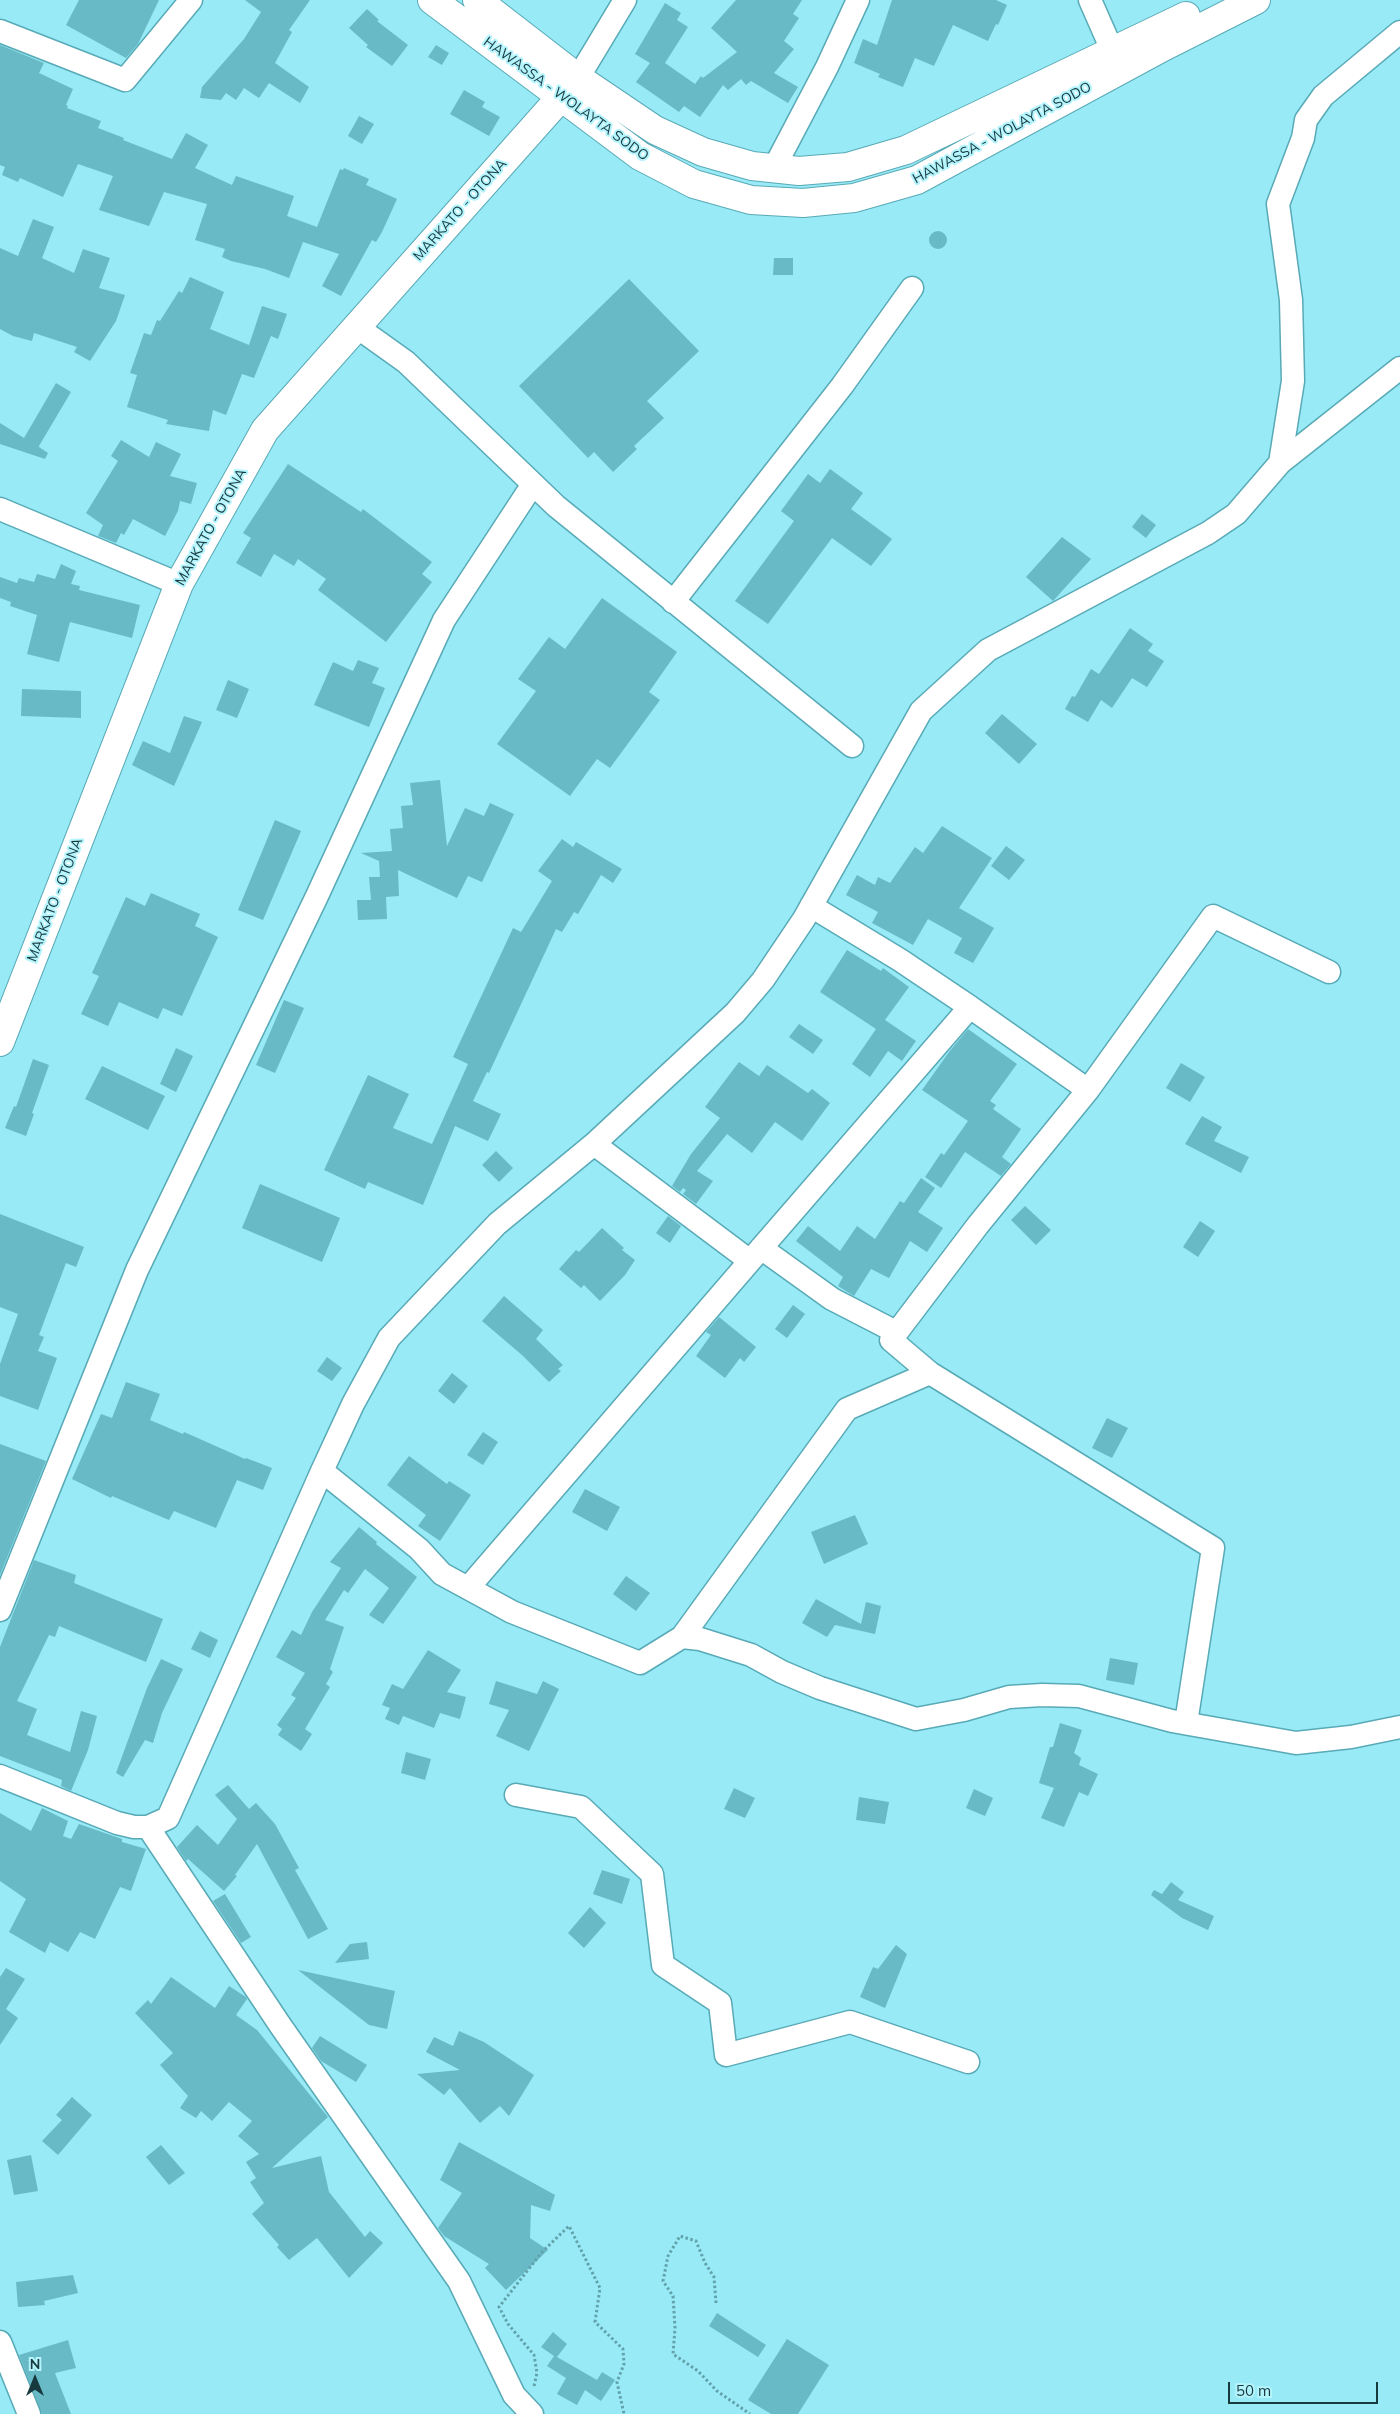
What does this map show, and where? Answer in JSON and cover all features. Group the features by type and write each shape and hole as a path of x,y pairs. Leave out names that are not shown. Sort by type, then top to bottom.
{"main road":[{"name":"HAWASSA - WOLAYTA SODO","path":"432,0 569,87 695,149 752,166 799,171 848,167 906,150 1180,18 1227,0"},
{"name":"HAWASSA - WOLAYTA SODO","path":"476,0 640,156 694,184 751,200 803,203 854,198 917,180 1163,47 1256,0"},
{"name":"MARKATO - OTONA","path":"0,1042 179,584 265,430 569,87"}],"street":[{"path":"0,31 125,80 191,0"},
{"path":"569,87 625,0"},
{"path":"774,168 827,67 858,0"},
{"path":"1090,0 1112,50"},
{"path":"1280,463 1293,381 1291,300 1278,204 1303,138 1306,120 1323,96 1400,32"},
{"path":"673,602 842,386 912,288"},
{"path":"357,327 406,362 556,506 852,746"},
{"path":"0,1776 118,1822 148,1828 168,1818 180,1795 322,1471 354,1404 389,1338 497,1224 594,1144 735,1013 763,980 811,906 921,710 988,650 1208,533 1236,514 1280,463 1400,368"},
{"path":"0,1610 137,1270 317,896 444,620 532,484"},
{"path":"0,509 179,584"},
{"path":"811,906 900,960 1088,1090"},
{"path":"1186,1723 1213,1548 930,1373 891,1340 978,1225 1088,1090 1213,916 1330,972"},
{"path":"468,1588 970,1007"},
{"path":"594,1144 756,1255 832,1299 896,1332"},
{"path":"322,1471 419,1549 442,1574 512,1612 640,1663 682,1637 847,1409 930,1373"},
{"path":"682,1637 700,1639 751,1655 782,1672 820,1688 916,1719 964,1710 1009,1697 1042,1695 1079,1696 1186,1723 1296,1743 1351,1737 1400,1727"},
{"path":"516,1795 582,1807 652,1874 663,1965 720,2003 726,2055 850,2022 968,2062"},
{"path":"148,1828 280,2026 459,2282 514,2395 530,2412"},
{"path":"0,2342 29,2414"}],"path":[{"path":"530,2412 537,2373 534,2355 508,2324 499,2307 542,2252 569,2226 600,2288 595,2322 622,2349 624,2364 617,2382 624,2414"},
{"path":"716,2303 714,2277 705,2263 696,2241 680,2236 668,2256 663,2282 673,2296 675,2328 672,2354 698,2371 717,2391 750,2414"}],"building":[{"path":"79,0 159,0 138,44 126,58 66,25"},
{"path":"245,0 310,0 289,30 292,32 275,63 309,87 300,103 269,83 259,98 244,88 236,100 226,93 221,100 200,98 202,87 244,39 261,12"},
{"path":"736,0 802,0 793,14 799,18 784,41 794,49 774,73 798,87 788,103 751,81 746,85 741,79 728,90 723,85 700,117 684,106 679,112 636,82 650,63 635,54 665,3 681,13 677,20 688,27 665,63 695,84 701,76 703,78 737,52 711,28"},
{"path":"892,0 996,0 1007,5 988,41 953,25 934,66 915,58 903,87 878,77 880,74 854,63 863,39 877,45"},
{"path":"367,9 379,20 377,21 408,45 392,66 366,47 368,45 349,28"},
{"path":"0,45 44,63 39,73 73,89 66,105 68,106 67,108 101,121 98,128 172,159 186,133 208,145 195,168 232,185 236,176 294,196 287,216 317,227 340,169 343,170 344,168 369,179 366,185 397,199 382,232 376,242 372,240 341,296 322,286 339,254 303,242 289,278 265,269 231,261 222,257 225,249 195,240 207,204 164,192 149,226 99,210 113,176 78,164 63,197 20,178 18,182 2,175 5,167 0,165"},
{"path":"436,45 449,53 442,65 428,57"},
{"path":"464,90 485,102 482,107 500,117 489,136 450,114"},
{"path":"359,116 374,124 362,144 348,136"},
{"path":"33,219 54,227 42,258 74,273 83,249 110,258 99,288 125,295 116,321 90,361 74,352 77,347 34,333 32,341 13,336 0,329 0,248 18,256"},
{"path":"938,231 944,234 947,240 944,246 938,249 932,246 929,240 932,234"},
{"path":"774,258 793,258 793,275 773,275"},
{"path":"190,277 224,292 210,329 249,345 262,306 287,314 278,339 271,336 254,378 242,374 226,415 213,410 209,431 166,424 168,420 127,407 137,375 130,373 144,333 151,335 157,320 160,321 179,291 182,293"},
{"path":"629,279 699,351 647,401 664,418 634,446 637,449 613,472 594,452 588,458 519,386"},
{"path":"56,383 71,392 39,446 48,453 45,459 0,444 0,423 24,438"},
{"path":"121,440 149,457 156,442 181,454 170,476 197,483 191,504 180,501 178,511 165,536 133,519 124,535 121,533 116,543 98,536 103,525 86,513 118,461 111,456"},
{"path":"288,464 361,512 363,509 432,562 422,574 432,582 386,642 318,590 326,579 298,559 294,566 274,554 261,577 236,563 251,538 243,533"},
{"path":"830,469 863,493 851,509 892,539 871,566 832,538 768,624 735,601 794,521 781,511 808,474 820,483"},
{"path":"1142,514 1156,525 1146,538 1132,527"},
{"path":"1062,537 1091,559 1053,601 1026,577"},
{"path":"61,564 76,571 71,584 80,586 79,590 140,605 132,638 70,622 59,662 27,654 37,615 10,606 11,602 0,598 0,577 17,583 19,578 34,582 37,574 55,579"},
{"path":"602,598 677,652 649,692 660,700 610,768 597,759 570,796 497,744 536,691 518,679 549,637 565,649"},
{"path":"1130,628 1153,644 1148,651 1164,661 1147,687 1132,678 1112,708 1101,700 1088,722 1065,709 1072,696 1075,697 1091,669 1099,674"},
{"path":"358,660 379,668 372,683 385,688 369,727 314,705 333,662 353,671"},
{"path":"228,680 249,689 237,718 216,710"},
{"path":"22,689 81,691 81,718 21,716"},
{"path":"1002,714 1037,744 1019,764 985,733"},
{"path":"184,716 202,722 174,786 132,765 143,741 170,753"},
{"path":"440,780 447,846 465,808 484,816 490,803 514,814 482,882 468,876 457,898 398,870 399,896 386,897 387,919 358,920 357,900 371,900 369,877 380,877 379,861 361,853 392,851 390,829 403,828 401,806 413,805 410,783"},
{"path":"275,820 301,831 263,920 238,910"},
{"path":"942,826 992,858 959,908 994,928 973,963 954,953 962,938 928,919 913,945 872,923 878,912 846,895 857,875 875,885 878,877 890,883 915,847 923,853"},
{"path":"562,839 573,847 576,842 622,869 613,883 601,875 578,914 574,912 562,932 556,929 489,1073 487,1072 473,1101 501,1114 488,1141 455,1126 423,1205 368,1182 365,1189 324,1170 368,1075 409,1094 393,1128 432,1144 468,1064 453,1057 513,928 521,932 552,881 538,871"},
{"path":"1006,846 1025,860 1009,880 991,866"},
{"path":"151,893 200,914 195,926 218,937 182,1016 163,1008 158,1019 119,1002 108,1026 81,1014 99,976 92,973 126,897 145,906"},
{"path":"847,950 881,971 883,968 909,987 885,1020 916,1041 902,1061 888,1051 870,1077 852,1064 876,1029 820,992"},
{"path":"284,1000 304,1008 275,1073 256,1065"},
{"path":"799,1024 823,1040 813,1054 789,1037"},
{"path":"968,1029 1017,1064 990,1101 996,1105 993,1109 1021,1129 1002,1157 1011,1164 1001,1176 965,1152 941,1188 925,1177 941,1153 944,1155 968,1121 922,1090"},
{"path":"176,1048 193,1056 176,1092 160,1084"},
{"path":"33,1059 49,1065 26,1136 5,1128 14,1106 16,1107"},
{"path":"739,1062 759,1076 767,1065 808,1093 812,1089 830,1103 802,1141 775,1122 752,1153 727,1134 697,1171 713,1181 696,1204 683,1194 686,1190 683,1188 680,1192 672,1186 691,1154 720,1118 705,1107"},
{"path":"1181,1063 1205,1077 1190,1102 1166,1088"},
{"path":"102,1066 165,1096 148,1130 85,1099"},
{"path":"1202,1116 1222,1127 1214,1141 1249,1157 1241,1173 1185,1144"},
{"path":"496,1151 513,1168 499,1182 482,1165"},
{"path":"921,1178 935,1188 918,1212 943,1228 927,1252 910,1241 889,1278 871,1269 854,1296 838,1286 843,1277 796,1241 808,1226 840,1251 857,1226 875,1239 900,1201 904,1203"},
{"path":"260,1184 340,1218 322,1262 242,1228"},
{"path":"1025,1206 1051,1230 1036,1245 1011,1220"},
{"path":"0,1214 84,1247 76,1267 66,1263 39,1335 44,1337 38,1351 57,1358 38,1410 0,1396 0,1364 18,1314 0,1307"},
{"path":"668,1216 681,1226 670,1243 656,1233"},
{"path":"1200,1221 1215,1231 1198,1257 1183,1247"},
{"path":"602,1228 624,1248 622,1250 635,1260 625,1275 600,1301 584,1285 581,1288 559,1269 576,1250 579,1252"},
{"path":"504,1296 543,1330 536,1339 563,1365 558,1369 561,1371 549,1382 522,1355 482,1321"},
{"path":"793,1305 805,1314 787,1338 775,1329"},
{"path":"719,1317 756,1347 744,1362 740,1358 725,1378 696,1356 711,1335 706,1332"},
{"path":"327,1357 342,1368 332,1381 317,1371"},
{"path":"452,1373 468,1386 454,1404 438,1391"},
{"path":"126,1382 160,1394 150,1420 183,1434 184,1432 245,1459 272,1468 263,1490 237,1480 216,1528 174,1511 169,1520 112,1496 111,1498 72,1479 101,1414 112,1418"},
{"path":"1107,1418 1128,1428 1112,1458 1092,1448"},
{"path":"483,1432 498,1442 483,1465 467,1455"},
{"path":"0,1444 46,1461 0,1575"},
{"path":"409,1456 447,1484 449,1481 471,1495 440,1541 418,1526 426,1515 387,1485"},
{"path":"585,1489 620,1507 607,1531 572,1512"},
{"path":"855,1515 868,1544 824,1564 811,1532"},
{"path":"359,1527 377,1542 376,1544 417,1577 383,1624 369,1615 389,1588 365,1569 348,1593 344,1590 325,1620 344,1627 330,1669 333,1672 326,1684 330,1687 305,1729 312,1734 301,1751 278,1735 282,1729 277,1725 296,1698 291,1695 305,1673 276,1657 292,1630 301,1635 312,1612 341,1568 330,1562"},
{"path":"34,1560 76,1575 74,1583 163,1619 146,1662 59,1626 55,1637 49,1635 17,1701 37,1709 27,1735 70,1752 81,1711 97,1716 88,1750 71,1791 61,1786 62,1780 0,1756 0,1647"},
{"path":"626,1576 650,1593 636,1611 613,1594"},
{"path":"816,1599 861,1624 866,1602 881,1606 875,1634 835,1625 827,1637 802,1623"},
{"path":"200,1631 218,1640 210,1658 191,1649"},
{"path":"428,1650 461,1670 447,1692 466,1697 460,1719 440,1713 434,1728 403,1716 399,1725 385,1719 390,1708 382,1705 392,1684 403,1689"},
{"path":"1110,1658 1138,1663 1134,1685 1106,1680"},
{"path":"161,1659 183,1669 162,1713 153,1743 145,1740 123,1777 116,1773 147,1688"},
{"path":"496,1681 537,1694 543,1681 559,1689 529,1751 496,1736 509,1710 489,1704"},
{"path":"1060,1723 1082,1730 1074,1753 1081,1758 1079,1765 1098,1774 1088,1796 1079,1792 1064,1827 1041,1818 1054,1788 1039,1783 1050,1747 1053,1747"},
{"path":"406,1752 431,1759 425,1780 401,1773"},
{"path":"228,1785 249,1809 256,1803 275,1824 299,1868 295,1870 328,1929 308,1939 257,1844 235,1875 237,1876 224,1891 188,1859 186,1861 177,1847 197,1825 218,1845 237,1819 215,1795"},
{"path":"734,1788 755,1798 745,1818 724,1809"},
{"path":"974,1789 993,1798 985,1816 966,1808"},
{"path":"859,1797 889,1802 885,1824 856,1820"},
{"path":"42,1808 68,1821 63,1836 71,1839 79,1824 122,1839 122,1842 146,1849 131,1891 120,1887 95,1939 80,1932 68,1952 50,1942 45,1953 9,1932 26,1899 0,1881 0,1813 31,1831"},
{"path":"602,1870 630,1879 622,1904 593,1894"},
{"path":"1171,1882 1184,1892 1178,1900 1214,1916 1208,1930 1182,1918 1151,1895 1154,1890 1162,1894"},
{"path":"225,1894 251,1937 241,1943 213,1901"},
{"path":"590,1907 606,1923 584,1948 568,1933"},
{"path":"367,1942 369,1959 335,1963 350,1944"},
{"path":"896,1945 907,1954 885,2008 860,1997 873,1967 878,1969"},
{"path":"6,1968 25,1979 6,2009 18,2018 0,2045 0,1977"},
{"path":"298,1970 395,1991 387,2029 369,2025"},
{"path":"171,1977 215,2008 229,1986 246,1997 247,1999 236,2015 257,2030 328,2117 272,2168 321,2156 329,2192 365,2237 370,2231 383,2243 349,2278 317,2238 289,2260 277,2247 279,2245 252,2214 264,2203 250,2182 256,2178 246,2162 259,2154 238,2136 252,2121 229,2102 212,2121 201,2111 196,2118 180,2108 188,2096 160,2065 173,2053 135,2013 148,2000 151,2004"},
{"path":"459,2031 484,2042 534,2075 509,2116 500,2106 480,2123 450,2088 444,2095 417,2074 460,2070 426,2052 434,2037 453,2046"},
{"path":"320,2036 367,2065 356,2082 321,2061 312,2048"},
{"path":"72,2097 92,2115 58,2155 42,2141 62,2120 56,2115"},
{"path":"459,2142 555,2195 550,2211 531,2205 530,2238 548,2250 506,2290 485,2268 489,2264 444,2236 438,2228 462,2193 440,2180"},
{"path":"161,2145 185,2173 169,2185 146,2157"},
{"path":"31,2155 38,2191 14,2195 7,2160"},
{"path":"73,2275 78,2293 44,2301 45,2305 18,2307 16,2282"},
{"path":"717,2313 766,2345 758,2357 709,2326"},
{"path":"553,2332 567,2344 557,2357 597,2380 602,2372 615,2380 601,2401 585,2390 577,2405 557,2394 566,2378 547,2366 554,2356 541,2347"},
{"path":"787,2339 829,2365 798,2414 771,2414 748,2400"},
{"path":"68,2340 76,2368 55,2373 71,2414 42,2414 19,2355"}]}
